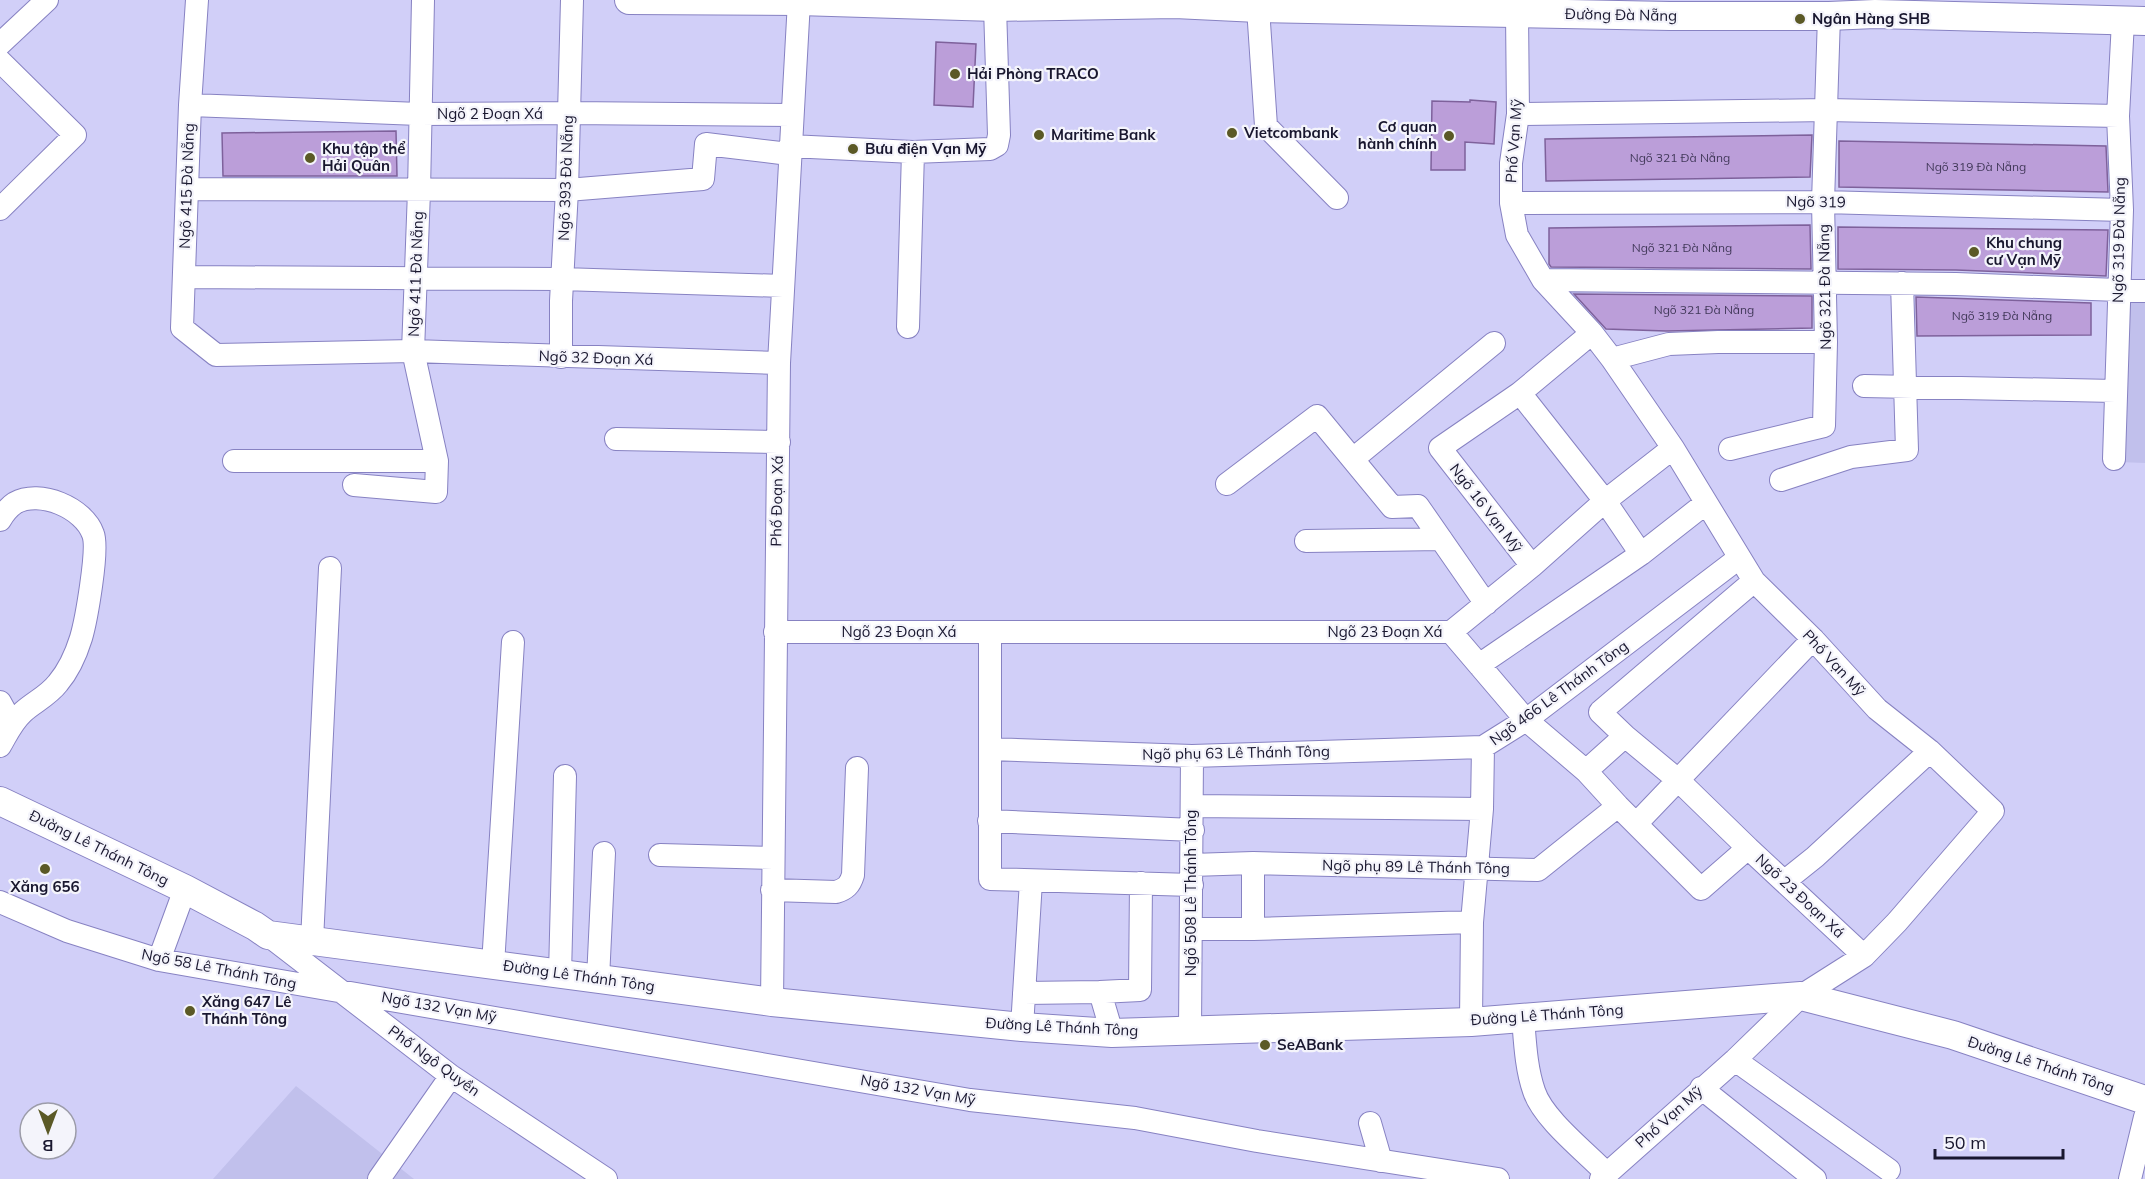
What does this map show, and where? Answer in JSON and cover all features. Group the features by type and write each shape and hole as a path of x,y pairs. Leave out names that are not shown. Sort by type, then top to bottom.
{"main road":[{"name":"Đường Đà Nẵng","path":"629,0 799,0 995,7 1175,2 1258,8 1517,13 1663,8 1758,8 1829,16 1876,7 2134,21"},
{"name":"Đường Lê Thánh Tông","path":"0,801 185,889 268,935 772,1002 1022,1027 1112,1033 1471,1022 1801,996 1953,1035 2145,1100"}],"street":[{"path":"0,44 47,0"},
{"name":"Ngõ 415 Đà Nẵng","path":"197,0 190,105 182,328 216,355"},
{"name":"Ngõ 411 Đà Nẵng","path":"216,355 413,351 423,0"},
{"name":"Ngõ 393 Đà Nẵng","path":"561,357 572,0"},
{"name":"Phố Đoạn Xá","path":"772,1002 779,363 799,0"},
{"path":"188,189 567,190 703,179 706,144 789,150 913,152 990,149 997,145 999,135 995,7"},
{"path":"1258,8 1266,126 1337,198"},
{"name":"Phố Vạn Mỹ","path":"1517,13 1518,114 1511,163 1511,203 1517,235 1543,280 1592,333 1612,359 1673,448 1754,580 1813,639 1877,709 1930,751 1993,811 1898,922 1864,956 1801,996 1735,1059 1604,1176"},
{"name":"Ngõ 321 Đà Nẵng","path":"1730,449 1824,426 1826,342 1823,202 1829,16"},
{"name":"Ngõ 319 Đà Nẵng","path":"2114,459 2121,210 2118,116 2134,21"},
{"path":"0,61 75,135 0,209"},
{"name":"Ngõ 2 Đoạn Xá","path":"190,105 419,114 792,116"},
{"path":"1518,114 1827,110 2118,116"},
{"path":"908,327 913,152"},
{"name":"Ngõ 319","path":"1511,203 1823,202 2121,210"},
{"path":"184,277 562,279 783,286"},
{"path":"1543,280 1902,283 2145,291"},
{"path":"1782,480 1851,458 1907,450 1902,283"},
{"name":"Ngõ 16 Vạn Mỹ","path":"1592,333 1521,393 1440,448 1532,566 1605,501 1673,448"},
{"path":"1612,359 1670,344 1826,342"},
{"path":"1353,459 1494,343"},
{"path":"354,485 436,492 436,461 413,351"},
{"name":"Ngõ 32 Đoạn Xá","path":"413,351 779,363"},
{"path":"1864,386 2115,391"},
{"path":"1521,393 1605,501 1641,554"},
{"path":"1227,484 1317,416 1392,507 1418,506 1486,604"},
{"path":"616,439 779,442"},
{"path":"234,461 436,461"},
{"path":"0,520 4,513 16,503 30,498 43,498 83,518 94,536 96,550 81,636 67,672 47,695 23,711 12,723 0,746"},
{"path":"1479,665 1641,554 1706,503"},
{"path":"1306,541 1441,539"},
{"name":"Ngõ 466 Lê Thánh Tông","path":"1471,1022 1472,922 1482,809 1483,747 1526,720 1739,558"},
{"path":"1451,632 1532,566"},
{"path":"312,941 330,568"},
{"path":"1748,848 1678,780 1600,712 1754,580"},
{"name":"Ngõ 23 Đoạn Xá","path":"775,632 1451,632 1526,720 1586,771 1701,889 1748,848 1864,956"},
{"name":"Ngõ phụ 89 Lê Thánh Tông","path":"990,632 990,879 1141,884 1252,863 1538,870 1618,806"},
{"path":"1636,824 1813,639"},
{"path":"493,965 513,642"},
{"path":"0,702 12,723"},
{"path":"1586,771 1625,736"},
{"name":"Ngõ phụ 63 Lê Thánh Tông","path":"990,749 1192,756 1483,747"},
{"path":"1785,881 1815,857 1930,751"},
{"name":"Ngõ 508 Lê Thánh Tông","path":"1190,1030 1192,756"},
{"path":"772,890 836,892 845,889 850,883 854,875 857,768"},
{"path":"560,974 565,776"},
{"path":"1192,806 1482,809"},
{"path":"989,821 1193,830"},
{"path":"598,979 604,853"},
{"path":"660,855 773,858"},
{"path":"1252,863 1253,929"},
{"path":"1022,1027 1031,881"},
{"path":"1024,993 1140,990 1141,884"},
{"path":"159,960 185,889"},
{"name":"Ngõ 58 Lê Thánh Tông","path":"0,902 67,931 159,960 339,990"},
{"path":"1191,929 1472,922"},
{"name":"Phố Ngô Quyền","path":"268,935 452,1076 606,1179"},
{"name":"Ngõ 132 Vạn Mỹ","path":"339,990 970,1100 1135,1118 1257,1141 1498,1179"},
{"path":"1100,992 1112,1033"},
{"path":"1523,1018 1530,1078 1542,1108 1604,1176"},
{"path":"1735,1059 1889,1170"},
{"path":"379,1179 452,1076"},
{"path":"1701,1088 1815,1179"},
{"path":"2130,1179 2145,1117"},
{"path":"1370,1124 1381,1161"}],"shaded area":[{"path":"2124,298 2145,299 2145,463 2119,462"},
{"path":"296,1086 414,1179 213,1179"}],"building":[{"name":"Hải Phòng TRACO","path":"936,42 976,44 973,107 934,105"},
{"name":"Cơ quan hành chính","path":"1470,100 1496,102 1494,144 1465,142 1465,170 1431,170 1432,101 1470,102"},
{"name":"Khu tập thể Hải Quân","path":"396,131 397,176 223,176 222,133"},
{"path":"1812,135 1810,177 1546,181 1545,139"},
{"name":"Khu chung cư Vạn Mỹ","path":"1839,141 2106,146 2108,192 1839,187"},
{"path":"1810,225 1811,269 1551,267 1549,264 1549,228"},
{"name":"Khu chung cư Vạn Mỹ","path":"1838,227 2108,230 2106,276 1956,270 1838,269"},
{"path":"1574,294 1812,296 1812,328 1666,331 1606,329"},
{"name":"Khu chung cư Vạn Mỹ","path":"1916,297 2091,303 2091,335 1917,336"}],"place":[{"name":"Ngân Hàng SHB","path":"1800,19"},
{"name":"Hải Phòng TRACO","path":"955,74"},
{"name":"Vietcombank","path":"1232,133"},
{"name":"Maritime Bank","path":"1039,135"},
{"name":"Cơ quan hành chính","path":"1449,136"},
{"name":"Bưu điện Vạn Mỹ","path":"853,149"},
{"name":"Khu tập thể Hải Quân","path":"310,158"},
{"name":"Khu chung cư Vạn Mỹ","path":"1974,252"},
{"name":"Xăng 656","path":"45,869"},
{"name":"Xăng 647 Lê Thánh Tông","path":"190,1011"},
{"name":"SeABank","path":"1265,1045"}]}
